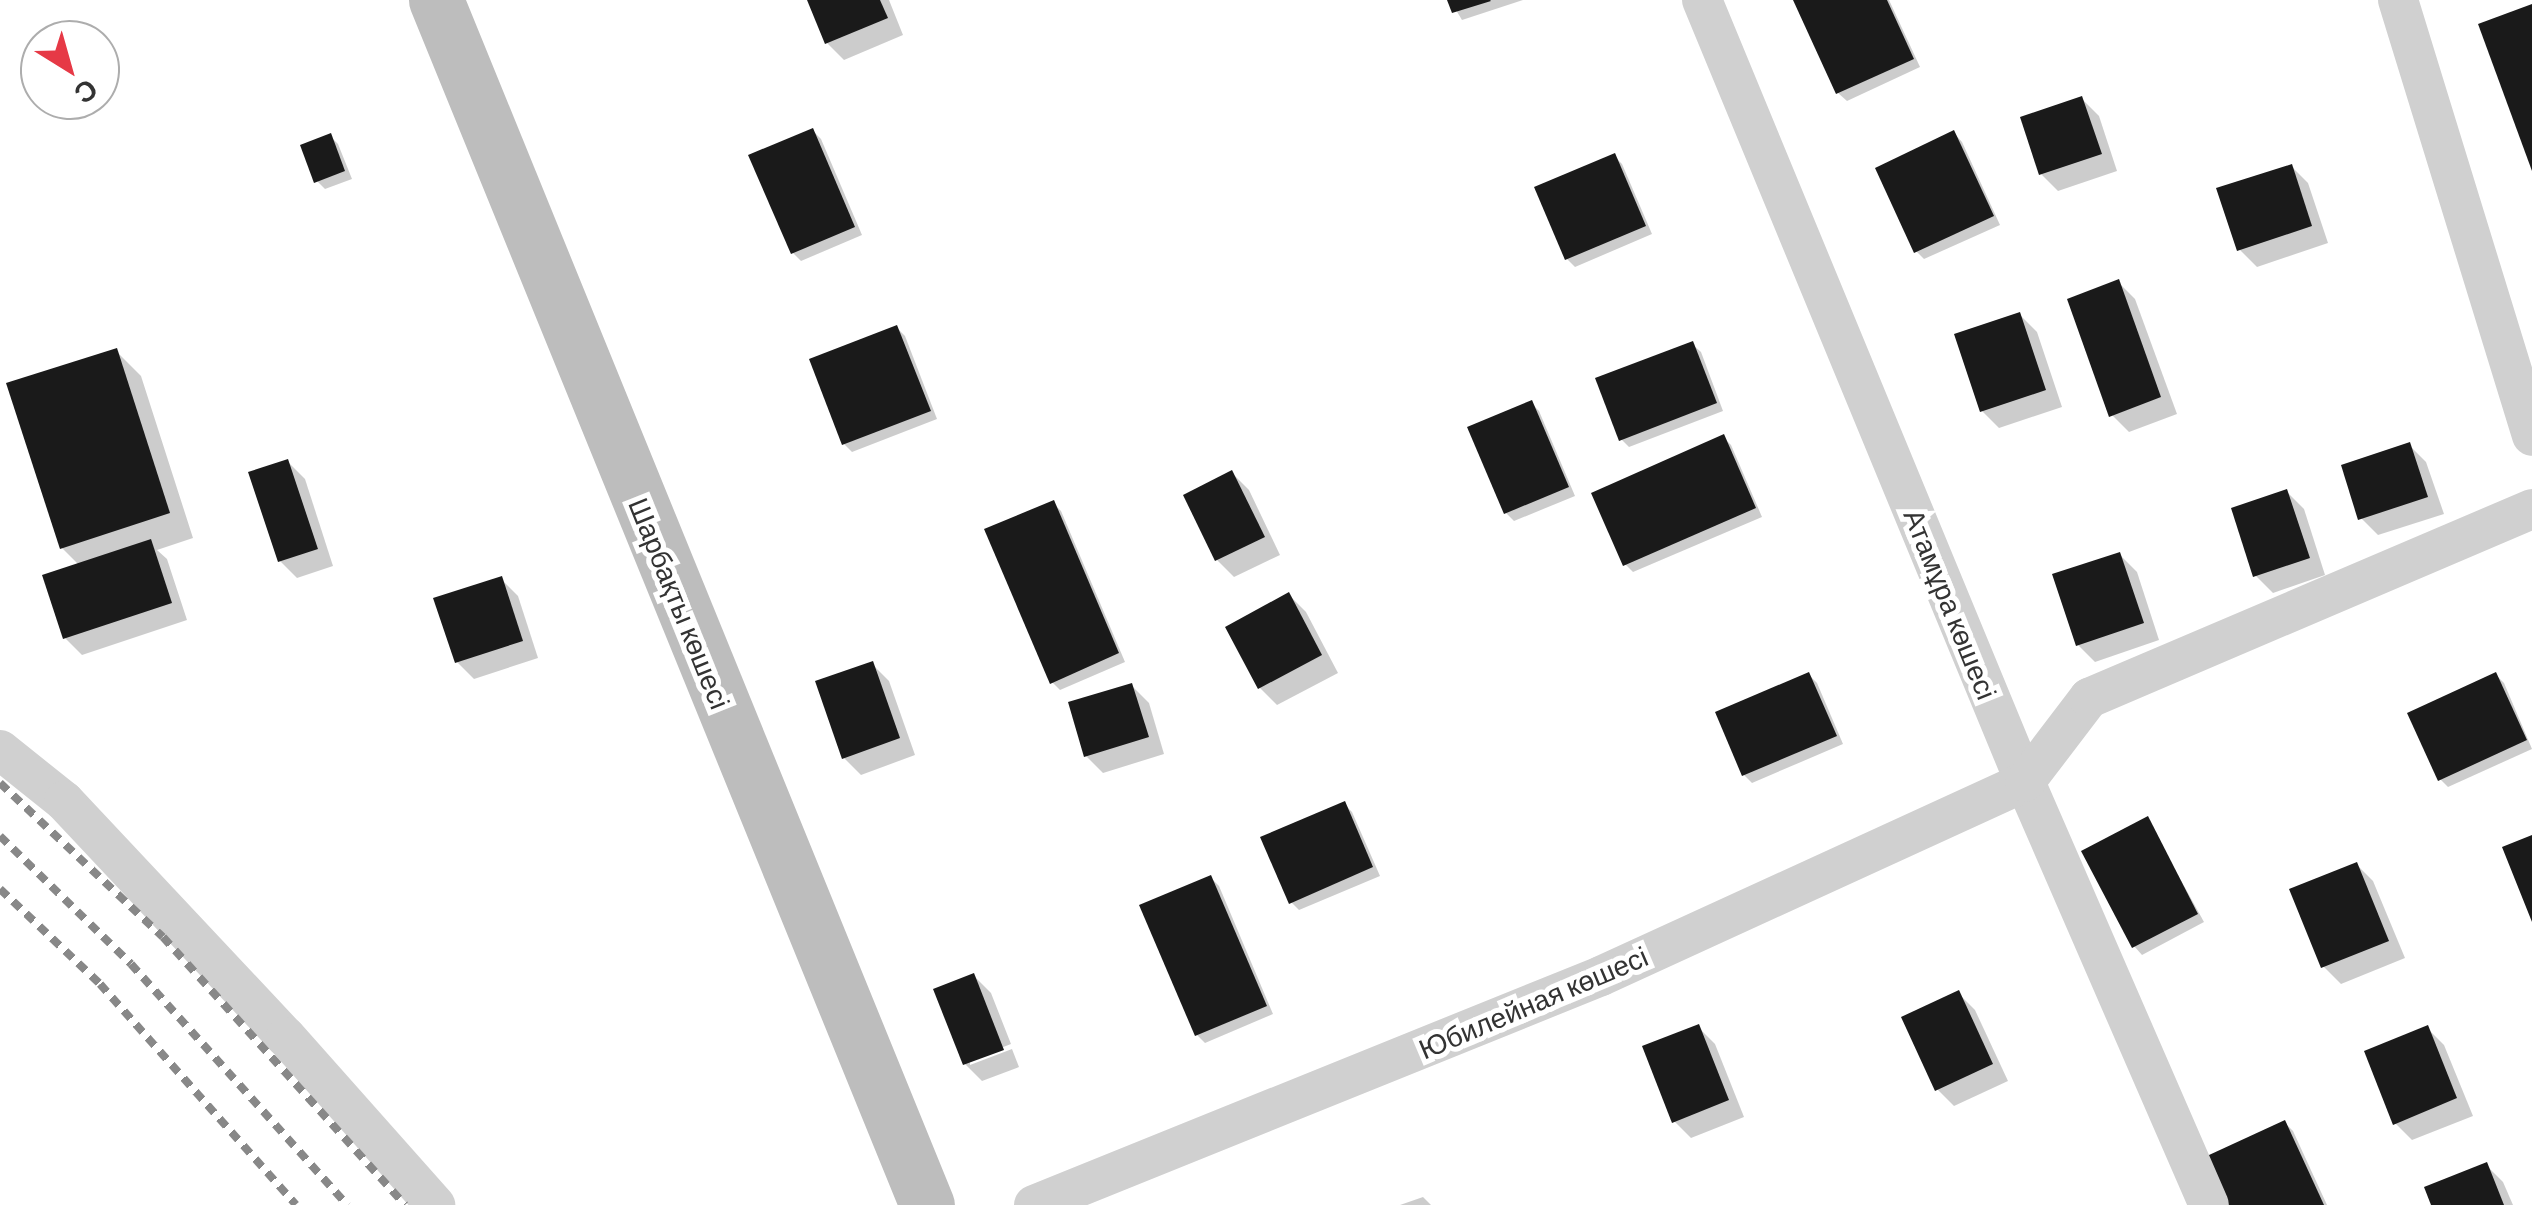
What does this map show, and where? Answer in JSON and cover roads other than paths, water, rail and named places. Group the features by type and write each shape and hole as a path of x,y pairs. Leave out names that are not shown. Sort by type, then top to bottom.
{"street":[{"name":"Шарбақты көшесі","path":"436,0 927,1205"},
{"name":"Атамұра көшесі","path":"1702,0 2025,782 2209,1205"},
{"path":"2398,0 2532,436"},
{"path":"2025,782 2089,698 2532,510"},
{"path":"0,750 64,801 286,1037 435,1205"},
{"name":"Юбилейная көшесі","path":"1034,1205 1601,976 2025,782"}],"railway":[{"path":"0,783 163,937 405,1205"},
{"path":"0,836 131,964 347,1205"},
{"path":"0,889 100,984 296,1205"}]}
